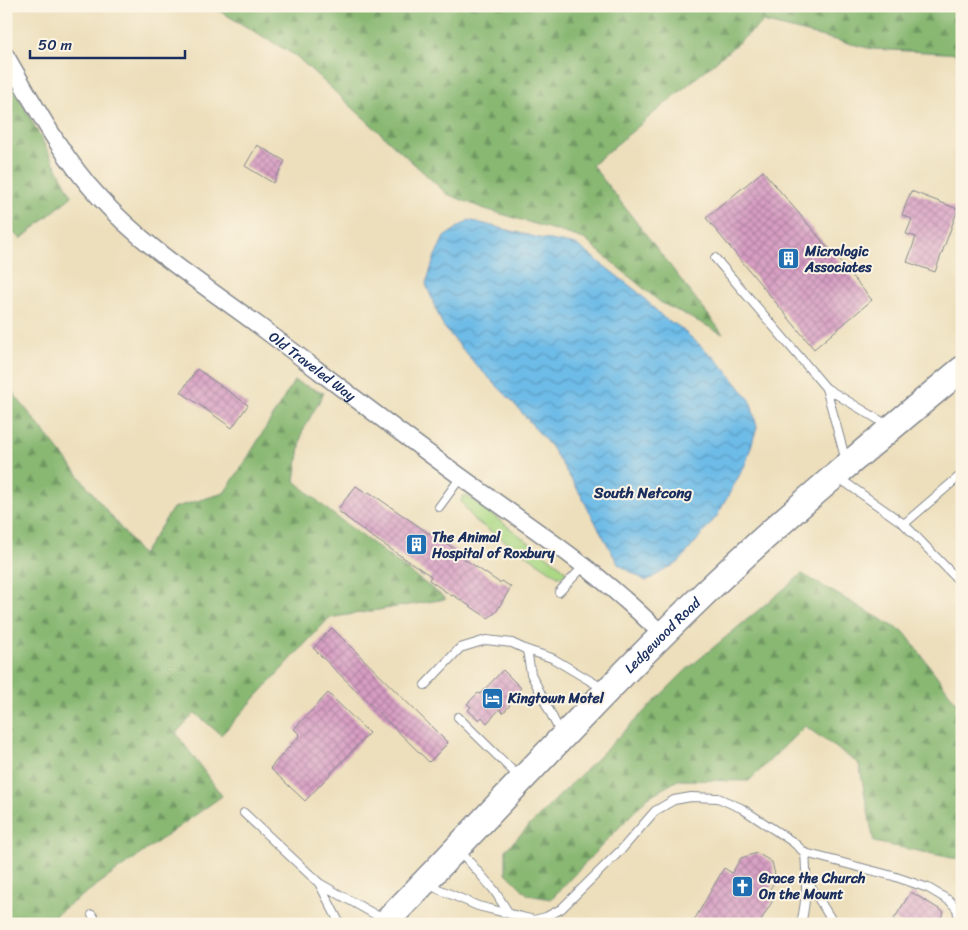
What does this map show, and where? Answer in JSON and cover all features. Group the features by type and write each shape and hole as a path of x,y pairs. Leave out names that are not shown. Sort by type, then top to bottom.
{"main road":[{"name":"Ledgewood Road","path":"386,922 607,692 742,558 962,369"}],"street":[{"name":"Old Traveled Way","path":"6,56 64,152 97,195 137,235 172,263 624,598 663,635"}],"lane":[{"path":"715,258 826,388 893,428"},
{"path":"826,388 842,471 904,524 962,584"},
{"path":"904,524 962,474"},
{"path":"439,507 461,477"},
{"path":"559,592 583,567"},
{"path":"425,685 460,648 486,640 512,643 552,658 607,692"},
{"path":"527,650 531,674 563,738"},
{"path":"458,717 522,780"},
{"path":"424,882 478,906 534,920 546,917 561,909 622,849 655,811 674,800 692,797 718,798 741,808 793,842 805,853 893,876 928,888 950,902 957,909 959,919 956,924"},
{"path":"244,813 319,883 386,922"},
{"path":"457,848 494,890 508,912"},
{"path":"801,924 806,902 805,853"},
{"path":"807,880 834,924"},
{"path":"319,883 340,924"},
{"path":"92,915 98,924"}],"green space":[{"path":"211,6 955,6 962,20 962,54 872,49 763,22 592,165 723,334 660,302 584,239 482,208 447,194 296,56"},
{"path":"6,73 72,196 21,239 6,227"},
{"path":"294,381 324,393 302,432 295,481 329,511 446,599 329,618 221,735 195,713 176,733 222,796 55,915 56,924 6,924 6,384 142,555 173,508 224,493"},
{"path":"463,496 467,496 563,568 566,572 563,576 558,576 474,520 461,501"},
{"path":"802,574 905,633 962,710 962,860 874,842 859,764 805,726 749,781 678,780 648,797 551,899 528,895 506,873 506,849 685,671"}],"water":[{"path":"469,220 539,238 577,245 639,293 665,319 678,326 719,362 750,400 757,427 746,463 717,516 679,562 646,581 618,564 578,490 551,447 512,401 476,365 443,326 426,284 435,256 444,237"}],"building":[{"path":"257,145 285,161 273,183 245,166"},
{"name":"Micrologic Associates","path":"763,171 872,300 814,349 706,218"},
{"path":"911,191 958,209 935,272 907,262 916,237 906,234 912,219 902,215"},
{"path":"197,369 248,405 232,428 181,392"},
{"name":"The Animal Hospital of Roxbury","path":"356,486 368,494 369,492 430,534 431,532 464,556 463,558 500,583 502,581 511,587 496,612 488,618 452,596 429,580 431,576 368,534 337,510"},
{"path":"332,628 448,743 429,762 313,648"},
{"name":"Kingtown Motel","path":"503,670 521,688 507,703 510,705 503,713 500,709 487,723 482,717 479,720 468,710 471,707 467,704 478,693 480,694"},
{"path":"328,693 369,733 305,801 270,768 300,735 294,729"},
{"name":"Grace the Church On the Mount","path":"757,853 772,862 776,879 767,894 775,897 761,920 767,924 692,924 724,868 732,873 741,858"},
{"path":"911,892 944,912 937,924 902,924 894,919"}],"place":[{"name":"Micrologic Associates","path":"789,259"},
{"name":"The Animal Hospital of Roxbury","path":"416,545"},
{"name":"Kingtown Motel","path":"492,698"},
{"name":"Grace the Church On the Mount","path":"743,886"}],"district":[{"name":"South Netcong","path":"643,493"}]}
